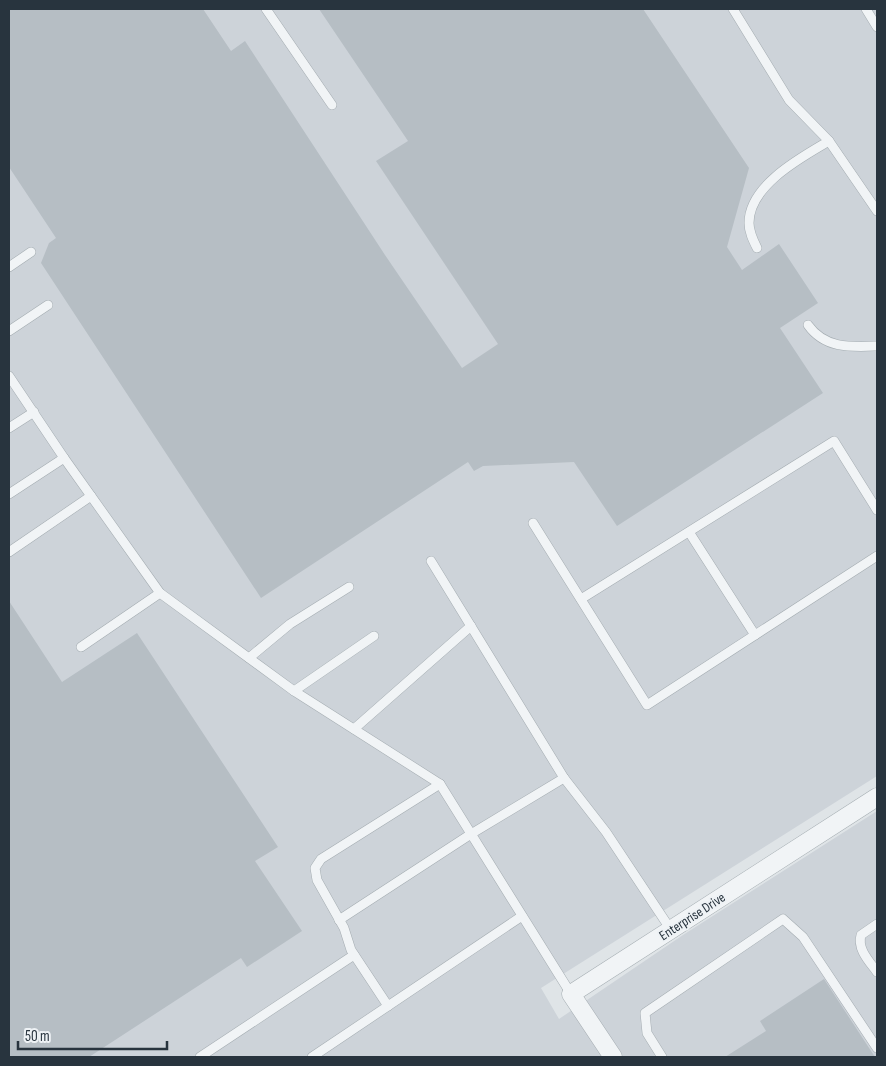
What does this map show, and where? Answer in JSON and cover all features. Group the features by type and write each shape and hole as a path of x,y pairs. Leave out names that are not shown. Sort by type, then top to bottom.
{"street":[{"name":"Enterprise Drive","path":"571,994 877,798"},
{"path":"571,994 613,1057"}],"lane":[{"path":"266,9 332,105"},
{"path":"733,9 789,100 830,141 877,211"},
{"path":"866,9 877,27"},
{"path":"757,248 749,222 751,210 760,193 773,178 791,163 830,141"},
{"path":"9,267 31,252"},
{"path":"9,331 48,305"},
{"path":"808,325 821,338 832,344 852,347 877,346"},
{"path":"9,376 64,458 160,593 294,691 440,784 571,994"},
{"path":"9,428 34,412"},
{"path":"581,600 834,441 877,510"},
{"path":"9,494 64,458"},
{"path":"9,552 91,496"},
{"path":"533,523 647,705 877,556"},
{"path":"689,532 755,636"},
{"path":"431,561 564,778 606,832 671,930"},
{"path":"249,658 290,624 349,587"},
{"path":"81,647 160,593"},
{"path":"354,729 472,626"},
{"path":"294,691 374,636"},
{"path":"339,920 471,834 564,778"},
{"path":"388,1006 354,955 344,928 317,880 316,868 321,859 440,784"},
{"path":"312,1057 522,916"},
{"path":"662,1057 646,1032 645,1013 783,919 803,937 877,1048"},
{"path":"877,924 860,935 859,942 865,957 877,972"},
{"path":"200,1057 354,955"}],"shaded area":[{"path":"9,9 877,9 877,776 541,988 559,1019 683,935 877,811 877,1057 9,1057"}],"building":[{"path":"9,9 203,9 231,51 245,41 385,255 462,368 498,344 376,161 408,141 319,9 643,9 749,168 727,247 742,270 779,244 818,303 780,328 823,393 617,526 574,462 483,466 474,471 468,462 261,598 41,263 49,243 56,238 9,167"},
{"path":"9,601 62,682 137,633 278,847 255,861 302,931 247,967 241,958 89,1057 9,1057"},
{"path":"824,979 875,1057 725,1057 766,1031 760,1021"}]}
